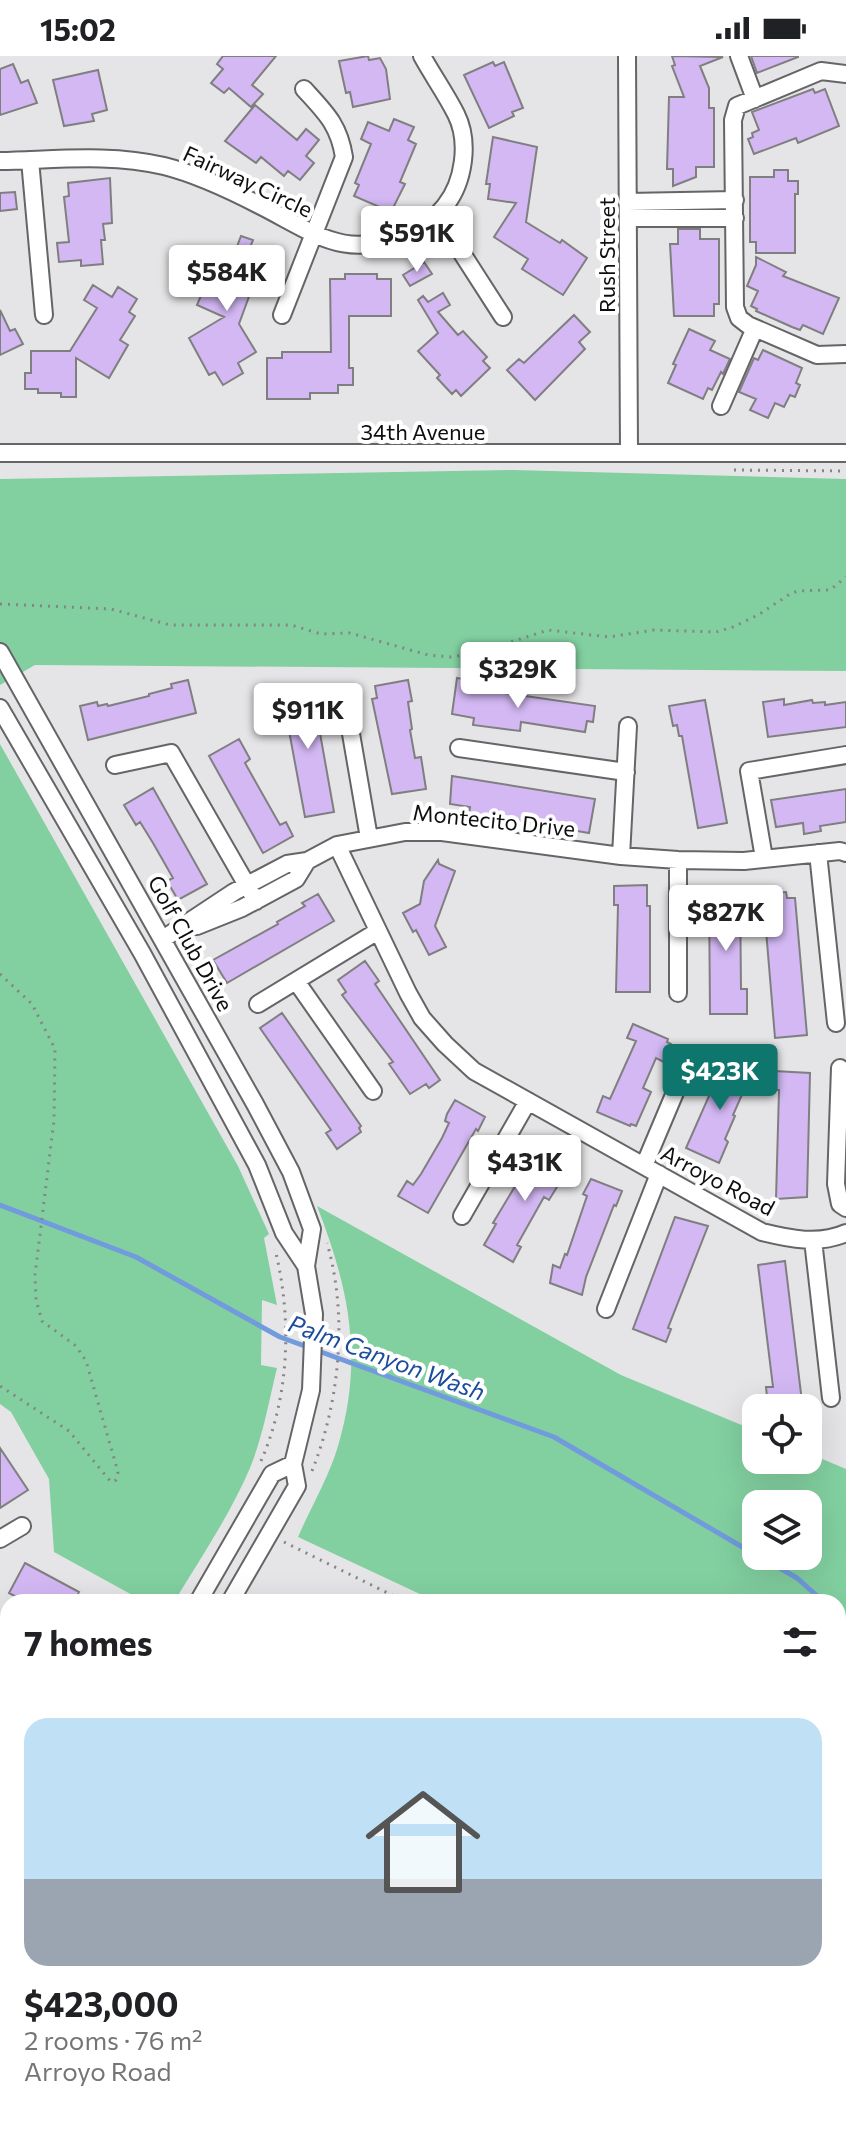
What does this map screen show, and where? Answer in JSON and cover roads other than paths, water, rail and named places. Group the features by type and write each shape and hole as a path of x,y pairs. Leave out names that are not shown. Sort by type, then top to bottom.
{"street":[{"path":"422,56 457,115 464,141 462,168 454,195 438,216 503,317"},
{"name":"Rush Street","path":"627,56 629,453"},
{"path":"739,56 755,99"},
{"path":"846,74 821,71 737,106 733,120 735,307 739,318 817,355 832,357 846,354"},
{"path":"282,315 344,157 341,138 331,119 304,89"},
{"name":"Fairway Circle","path":"0,161 67,157 164,166 259,204 313,235 349,245 387,243 438,216"},
{"path":"30,160 44,315"},
{"path":"628,210 735,200"},
{"path":"628,210 735,218"},
{"path":"721,406 755,328"},
{"name":"34th Avenue","path":"0,453 846,453"},
{"name":"Golf Club Drive","path":"0,652 291,1172 312,1229 306,1266 314,1314 311,1390 293,1464 297,1486 235,1594"},
{"path":"345,699 369,838"},
{"name":"Golf Club Drive","path":"0,708 142,953 257,1165 284,1233 306,1266"},
{"path":"621,856 628,726"},
{"path":"459,748 626,772"},
{"path":"115,765 171,753 256,901"},
{"path":"764,858 749,771 846,755"},
{"name":"Montecito Drive","path":"163,939 247,885 287,864 307,861 337,845 405,832 442,832 621,856 678,860 846,853"},
{"name":"Arroyo Road","path":"337,845 422,1018 474,1071 762,1232 813,1240 831,1240 846,1233"},
{"path":"818,853 836,1023"},
{"path":"678,860 678,993"},
{"path":"142,953 163,939 256,901 296,879 307,861"},
{"path":"258,1004 378,931"},
{"path":"296,981 373,1091"},
{"path":"606,1309 687,1064"},
{"path":"840,1068 836,1184 840,1204 846,1208"},
{"path":"462,1216 528,1101"},
{"path":"813,1240 831,1398"},
{"path":"203,1594 272,1474 293,1464"},
{"path":"0,1539 22,1526"}],"waterway":[{"name":"Palm Canyon Wash","path":"0,1205 136,1257 280,1337 554,1437 742,1547"},
{"name":"Palm Canyon Wash","path":"783,1570 815,1594"}]}
